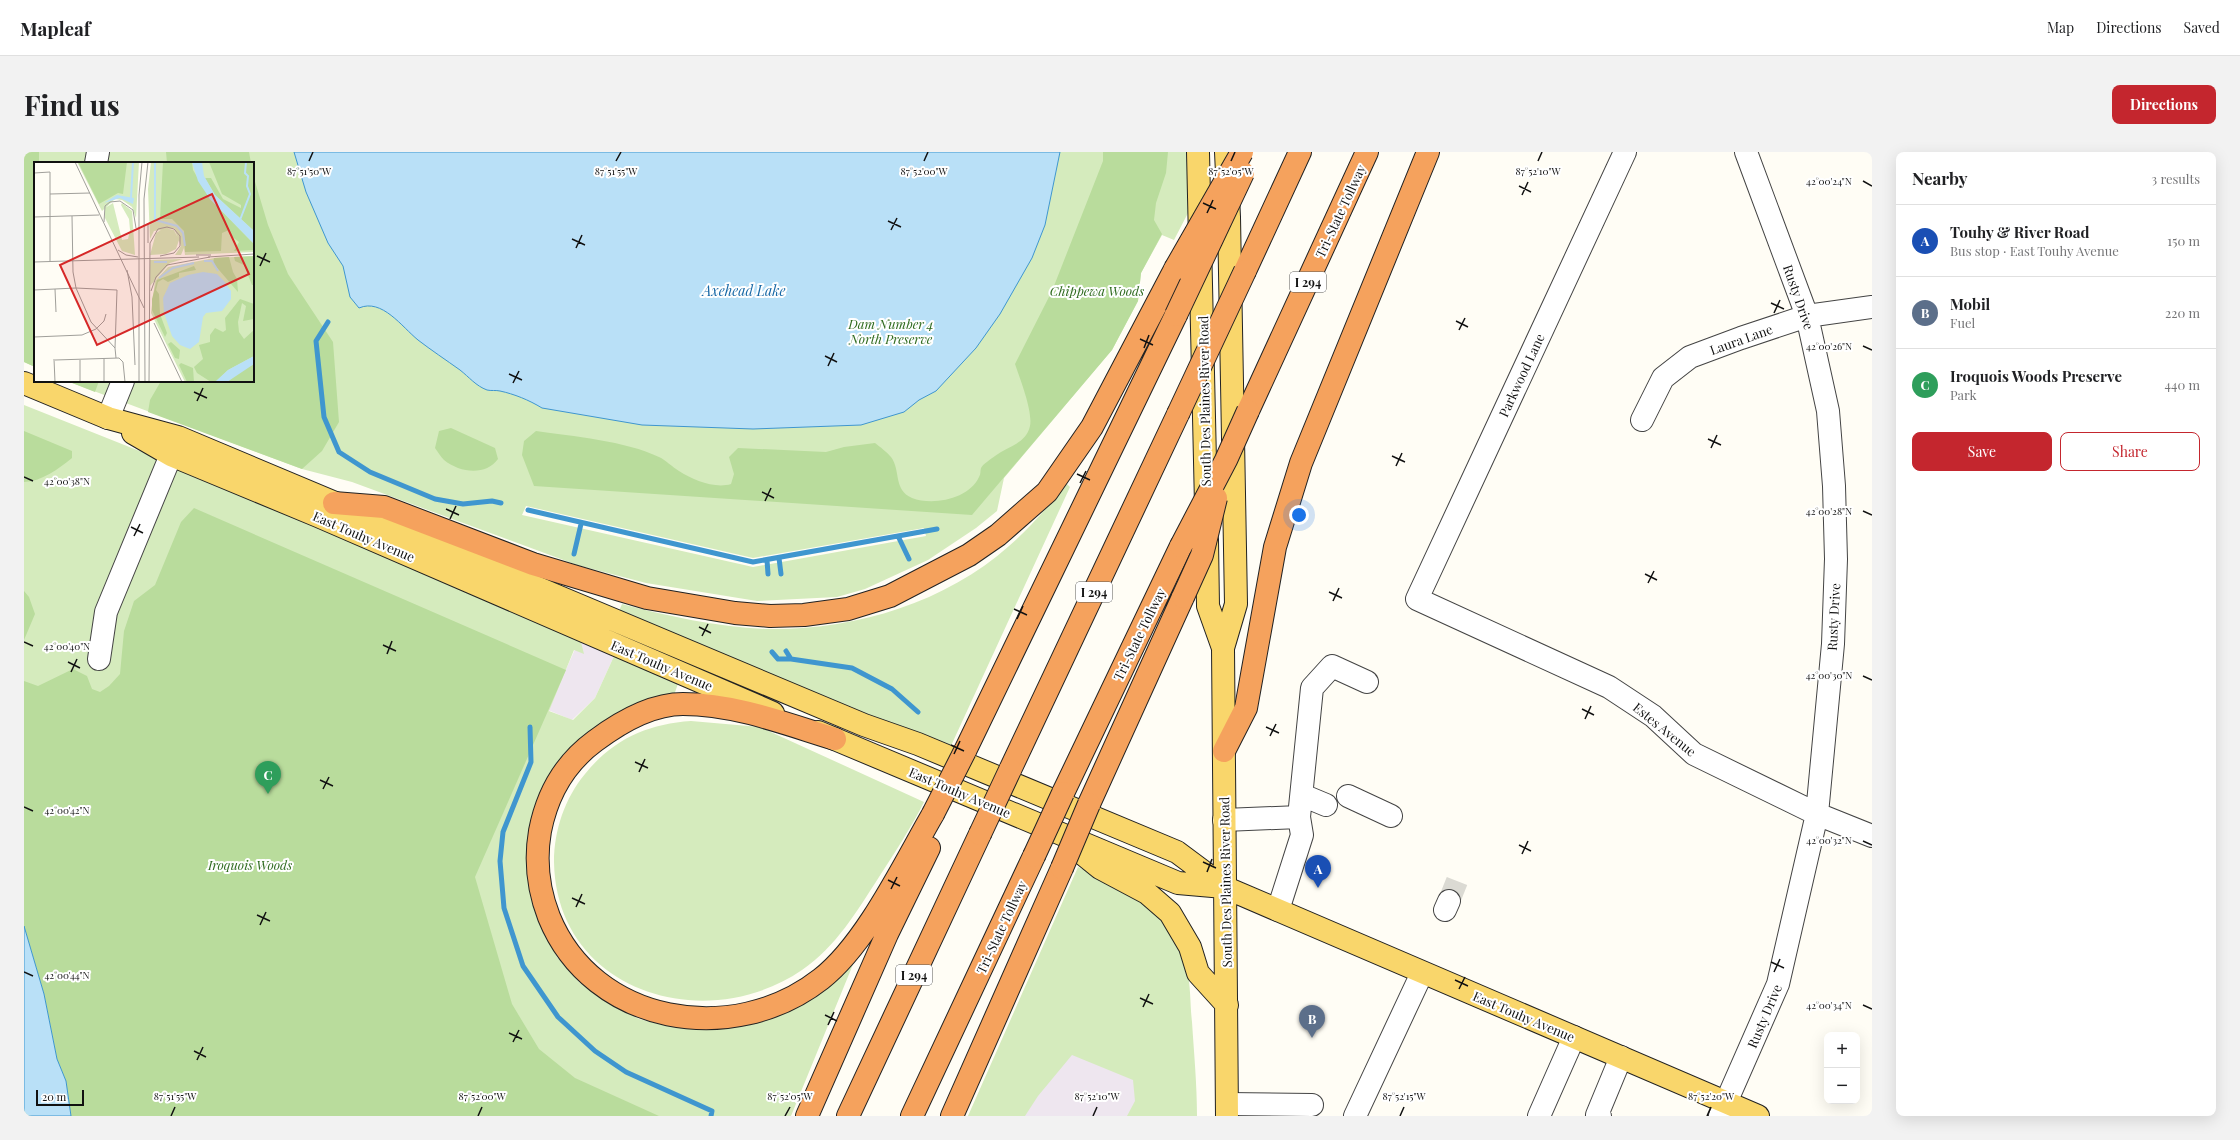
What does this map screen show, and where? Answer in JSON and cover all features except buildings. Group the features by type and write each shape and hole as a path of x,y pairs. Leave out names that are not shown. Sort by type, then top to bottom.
{"highway":[{"path":"334,502 384,507 532,564 647,598 680,605 770,616 824,613 870,604 890,596 969,555 998,535 1047,492 1092,428 1175,270 1242,163 1252,152"},
{"name":"I 294","path":"848,1116 1300,152"},
{"name":"Tri-State Tollway","path":"912,1116 1063,793 1181,546 1226,460 1367,152"},
{"path":"1224,751 1246,708 1275,547 1301,463 1428,152"},
{"path":"807,1116 938,816 1059,578 1090,496 1176,315 1242,163"},
{"path":"952,1116 1089,804 1202,555 1226,460"},
{"path":"835,739 754,715 708,706 681,704 662,707 619,723 588,746 568,765 554,790 543,816 537,848 540,886 546,908 562,945 590,977 615,995 666,1014 703,1018 731,1017 781,1003 822,979 839,962 885,897 938,816"}],"main road":[{"name":"South Des Plaines River Road","path":"1198,152 1208,606 1223,648"},
{"name":"South Des Plaines River Road","path":"1226,152 1229,225 1236,604 1223,648 1227,1110"},
{"name":"East Touhy Avenue","path":"24,383 175,446 334,502 864,725 918,744 1177,852 1224,887 1574,1037 1621,1058 1723,1109 1758,1116"},
{"name":"East Touhy Avenue","path":"175,446 318,516 835,739 1056,832 1178,883 1224,887"},
{"path":"1056,832 1100,868 1147,892 1170,913 1190,947 1198,973 1227,1005"}],"street":[{"path":"96,162 98,152"},
{"name":"Parkwood Lane","path":"1417,599 1625,152"},
{"name":"Rusty Drive","path":"1723,1109 1778,984 1817,814 1833,644 1836,559 1834,486 1828,411 1807,316 1746,152"},
{"name":"Laura Lane","path":"1642,420 1663,378 1690,357 1807,316 1872,308"},
{"path":"108,418 123,382"},
{"path":"99,658 106,612 175,446"},
{"name":"Estes Avenue","path":"1417,599 1609,687 1653,716 1694,754 1817,814 1872,836"},
{"path":"1278,910 1302,835 1298,817 1302,795 1312,688 1332,666 1367,682"},
{"path":"1302,795 1326,805"},
{"path":"1348,796 1391,816"},
{"path":"1224,820 1298,817"},
{"path":"1355,1116 1422,973"},
{"path":"1539,1116 1574,1037"},
{"path":"1600,1116 1598,1115 1621,1058"},
{"path":"1227,1110 1312,1105"}],"shaded area":[{"path":"580,638 615,654 595,698 572,720 548,710"},
{"path":"1093,911 1170,1116 998,1116"}],"green space":[{"name":"Dam Number 4 North Preserve","path":"24,152 1187,152 1188,213 1174,240 1162,235 1141,273 1138,301 1112,350 1004,478 997,511 976,528 928,560 865,589 837,597 757,601 646,583 577,565 352,482 302,469 70,382 254,382 254,162 34,162 34,367 24,362","holes":["526,506 753,558 924,528 926,536 753,567 522,515"]},
{"path":"24,152 39,152 39,162 34,162 34,367 24,362"},
{"path":"166,152 249,152 251,162 167,162"},
{"name":"Chippewa Woods","path":"1103,152 1168,152 1166,173 1156,203 1154,220 1162,234 1141,273 1138,301 1112,350 972,515 534,486 522,455 524,441 536,431 599,440 646,451 662,458 691,478 704,483 718,485 731,484 734,474 729,457 738,448 826,452 844,447 875,443 891,457 896,468 902,490 912,498 940,501 950,499 967,491 974,485 979,477 983,465 1021,441 1028,432 1030,426 1030,412 1026,395 1015,364 1052,291 1103,161"},
{"path":"254,178 268,225 288,274 333,342 339,422 322,451 302,469 148,412 150,400 160,382 254,382"},
{"path":"70,382 99,382 95,392"},
{"name":"Iroquois Woods","path":"24,405 147,454 580,638 584,654 574,650 549,711 573,720 595,698 615,654 679,681 674,695 545,784 540,923 557,957 580,983 610,1004 639,1019 659,1024 693,1029 732,1027 777,1015 815,996 854,962 791,1116 24,1116"},
{"path":"451,428 495,448 498,459 487,468 472,471 458,468 450,464 444,460 435,448 439,431"},
{"path":"24,431 72,451 72,458 44,477 24,482"},
{"path":"1067,484 1070,487 950,748 872,719 619,611 622,604 693,620 729,626 765,629 830,625 863,619 895,610 956,584 983,566 1009,546 1024,532"},
{"name":"Iroquois Woods","path":"194,508 566,670 475,877 512,1004 539,1049 575,1078 659,1116 71,1116 66,1081 57,1059 44,994 24,926 24,681 38,686 73,669 87,676 92,689 100,692 109,686 120,674 124,631 134,601 155,585 181,522"},
{"path":"24,591 29,597 35,614 24,640"},
{"path":"691,721 760,727 924,802 903,840 862,903 845,928 825,951 802,970 763,990 722,1000 681,999 642,990 608,971 580,943 561,906 554,862 556,838 566,804 578,783 596,762 607,751 632,736 660,726"},
{"path":"1078,867 1114,884 1131,894 1146,906 1160,919 1181,951 1189,983 1197,1116 1127,1116 1135,1101 1133,1080 1072,1055 1038,1096 1025,1116 968,1116"}],"water":[{"name":"Axehead Lake","path":"294,152 1060,152 1045,225 1032,258 1000,314 976,348 936,391 919,400 904,412 861,425 753,429 642,425 542,408 532,402 516,396 500,391 487,390 479,386 460,370 418,340 384,310 367,306 359,308 350,297 343,266 328,243 306,192"},
{"path":"24,926 44,994 57,1059 66,1081 71,1116 24,1116"}],"waterway":[{"path":"328,322 316,341 324,417 339,452 370,472 435,499 463,504 492,501 501,503"},
{"path":"528,510 753,562 937,529"},
{"path":"574,554 581,524"},
{"path":"898,536 909,559"},
{"path":"779,558 781,574"},
{"path":"767,560 768,574"},
{"path":"786,651 791,659 852,668 892,689 918,712"},
{"path":"772,652 778,659 791,659"},
{"path":"530,727 531,762 503,832 500,861 504,908 523,966 558,1017 595,1051 626,1072 712,1111 711,1116"}],"tunnel":[{"path":"1449,901 1457,881"}],"place":[{"name":"Iroquois Woods Preserve","path":"268,794"},
{"name":"Touhy & River Road","path":"1318,888"},
{"name":"Mobil","path":"1312,1038"}]}
